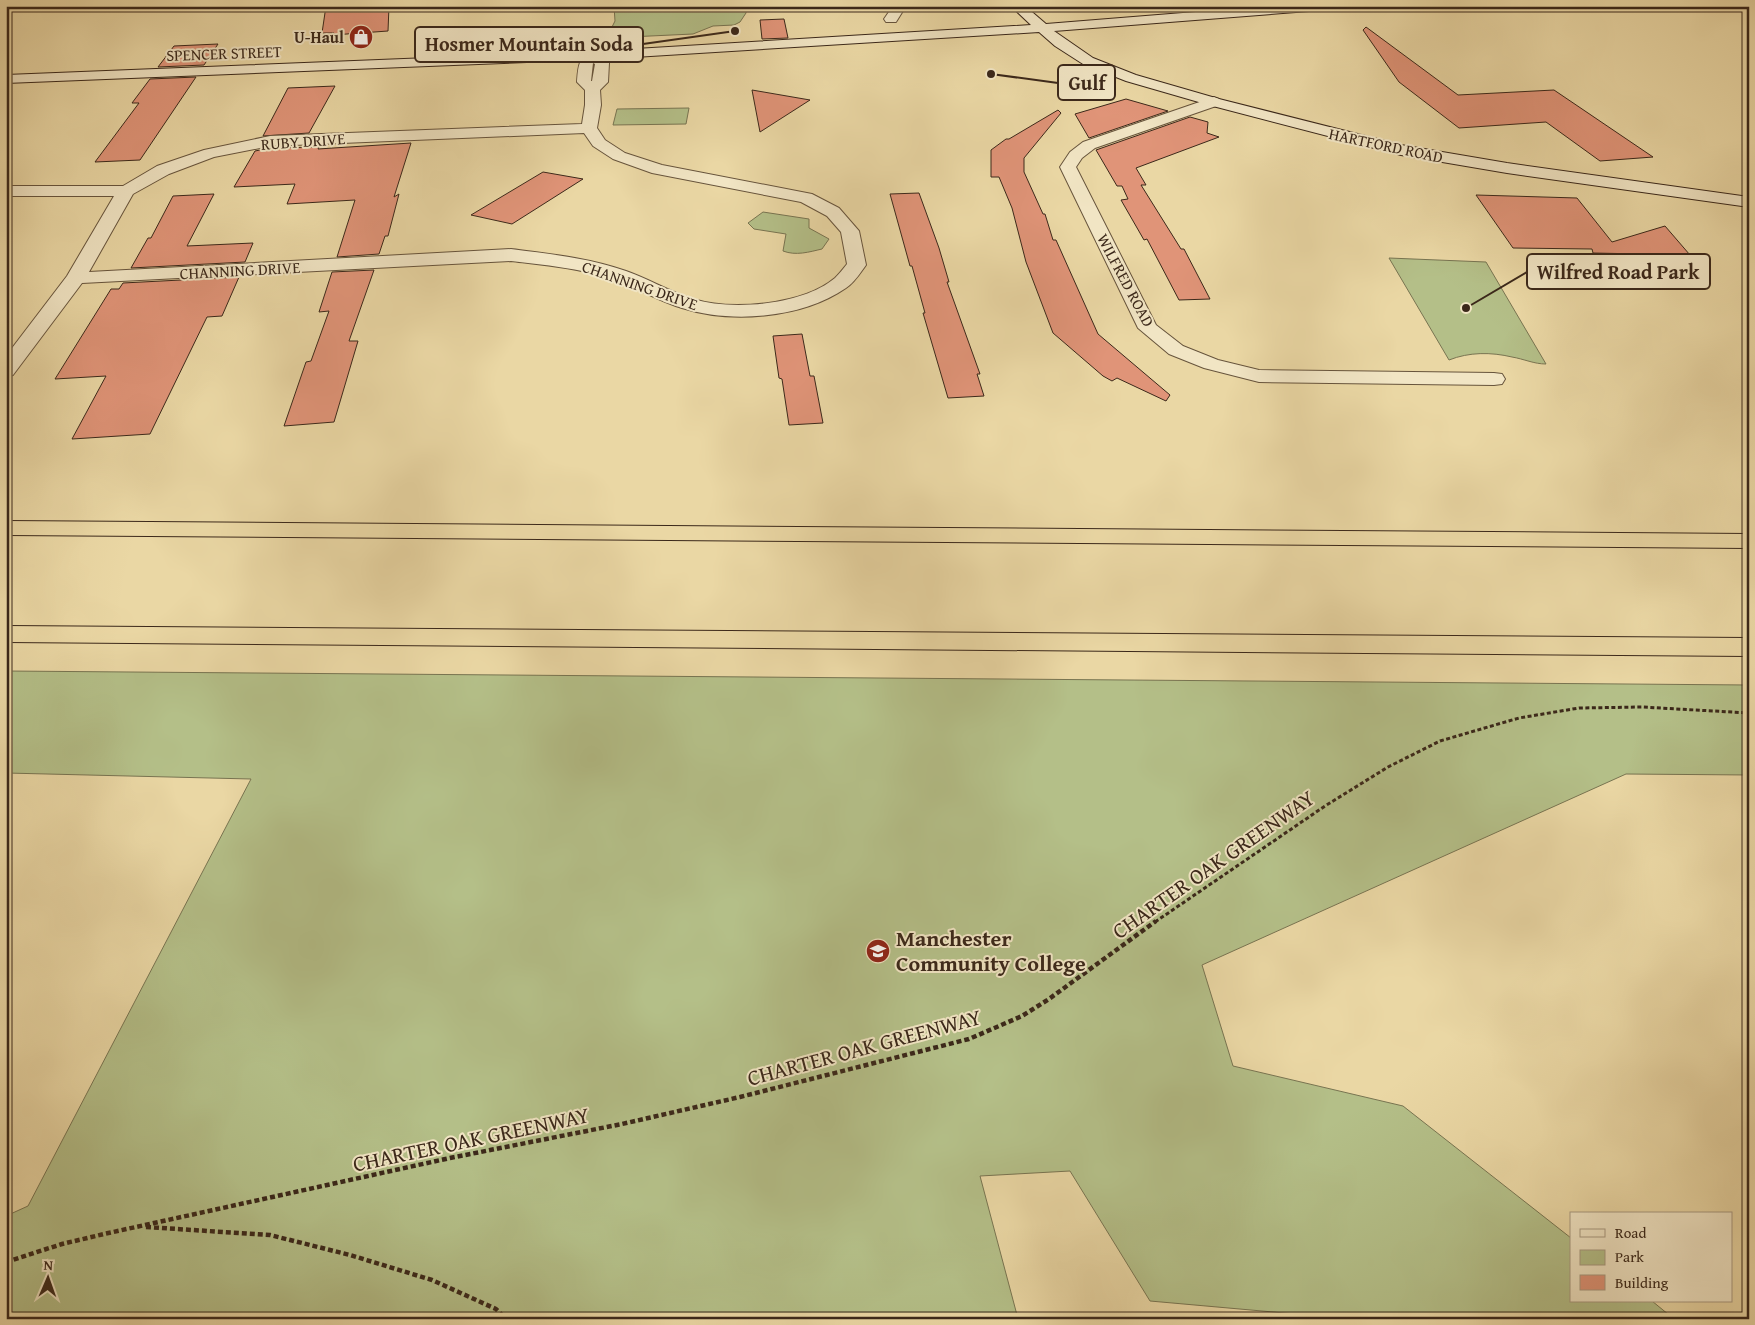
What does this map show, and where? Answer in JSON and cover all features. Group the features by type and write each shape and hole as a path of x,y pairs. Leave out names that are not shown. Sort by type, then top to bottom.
{"highway":[{"path":"6,528 1749,542"},
{"path":"6,544 92,544 355,532"},
{"path":"6,634 1749,647"}],"street":[{"path":"891,19 900,6"},
{"name":"HARTFORD ROAD","path":"1017,6 1060,43 1116,73 1214,102 1347,137 1409,151 1507,168 1749,202"},
{"name":"SPENCER STREET","path":"6,79 592,56 811,44 1322,6"},
{"path":"590,128 593,105 592,88 584,82 586,63 592,56"},
{"name":"WILFRED ROAD","path":"1214,102 1090,145 1076,155 1068,167 1148,328 1176,350 1211,364 1258,376 1494,378"},
{"name":"RUBY DRIVE","path":"126,191 163,170 210,153 270,141 590,128"},
{"name":"CHANNING DRIVE","path":"76,278 511,255 572,262 619,275 688,304 731,312 777,308 815,297 840,283 857,265 850,231 833,212 806,198 658,169 619,156 599,143 590,128"},
{"path":"6,191 126,191 76,278 6,371"}],"path":[{"name":"CHARTER OAK GREENWAY","path":"6,1262 62,1244 140,1226 750,1095 969,1038 1022,1016 1049,999 1145,929 1325,806 1388,767 1440,741 1520,718 1578,708 1642,707 1749,713"},
{"path":"140,1226 270,1235 341,1252 432,1280 496,1309 506,1319"}],"green space":[{"path":"614,6 747,6 746,13 740,22 734,25 713,26 693,34 618,37 613,34 612,27 615,21"},
{"path":"689,108 686,124 613,125 617,109"},
{"path":"763,212 809,219 809,228 829,239 822,249 798,253 783,251 786,234 754,229 748,223"},
{"path":"1389,258 1486,262 1546,364 1504,355 1488,354 1464,355 1449,360"},
{"name":"Manchester Community College","path":"6,671 1749,685 1749,775 1626,774 1202,965 1233,1066 1403,1106 1570,1237 1570,1302 1653,1302 1674,1319 1335,1319 1150,1301 1070,1171 980,1176 1017,1315 1013,1319 6,1319 6,1216 28,1206 251,779 6,773"}],"building":[{"path":"326,6 389,6 388,31 333,35 334,33 322,33"},
{"path":"784,19 788,38 762,39 760,20"},
{"path":"1366,27 1458,95 1554,90 1653,157 1600,161 1546,122 1459,128 1399,82 1363,30"},
{"path":"218,44 204,65 158,67 174,46"},
{"path":"196,77 140,160 95,162 139,103 132,103 150,79"},
{"path":"335,86 309,133 263,136 288,88"},
{"path":"752,90 810,100 760,132"},
{"path":"1126,99 1168,111 1089,138 1075,114"},
{"path":"1058,110 1061,113 1024,158 1024,172 1043,214 1045,214 1053,240 1056,240 1098,334 1170,395 1166,401 1117,378 1112,381 1103,376 1053,333 1026,262 1012,208 999,177 991,177 991,150 1006,139"},
{"path":"1190,117 1208,122 1207,133 1219,137 1136,168 1146,185 1141,185 1181,249 1184,249 1210,299 1179,300 1147,239 1144,240 1121,200 1128,199 1122,186 1117,186 1096,150"},
{"path":"411,143 394,197 399,194 388,236 385,236 379,254 337,257 355,200 287,204 295,184 234,187 255,151 270,148 319,147 318,149"},
{"path":"543,172 583,179 512,224 471,215"},
{"path":"919,193 939,248 949,282 947,282 980,374 977,374 984,396 948,398 890,194"},
{"path":"214,194 187,246 253,243 245,262 131,268 148,238 151,238 173,196"},
{"path":"1476,195 1577,198 1612,242 1665,226 1690,255 1593,253 1592,249 1513,248"},
{"path":"374,270 349,341 358,341 334,422 284,426 306,362 311,361 329,311 319,312 332,272"},
{"path":"239,277 222,316 207,317 150,434 72,439 106,376 55,379 111,289 119,289 123,283"},
{"path":"802,334 810,376 814,376 823,423 789,425 782,379 779,378 773,336"}],"place":[{"name":"Hosmer Mountain Soda","path":"735,31"},
{"name":"U-Haul","path":"361,37"},
{"name":"Gulf","path":"991,74"},
{"name":"Wilfred Road Park","path":"1466,308"},
{"name":"Manchester Community College","path":"878,951"}]}
